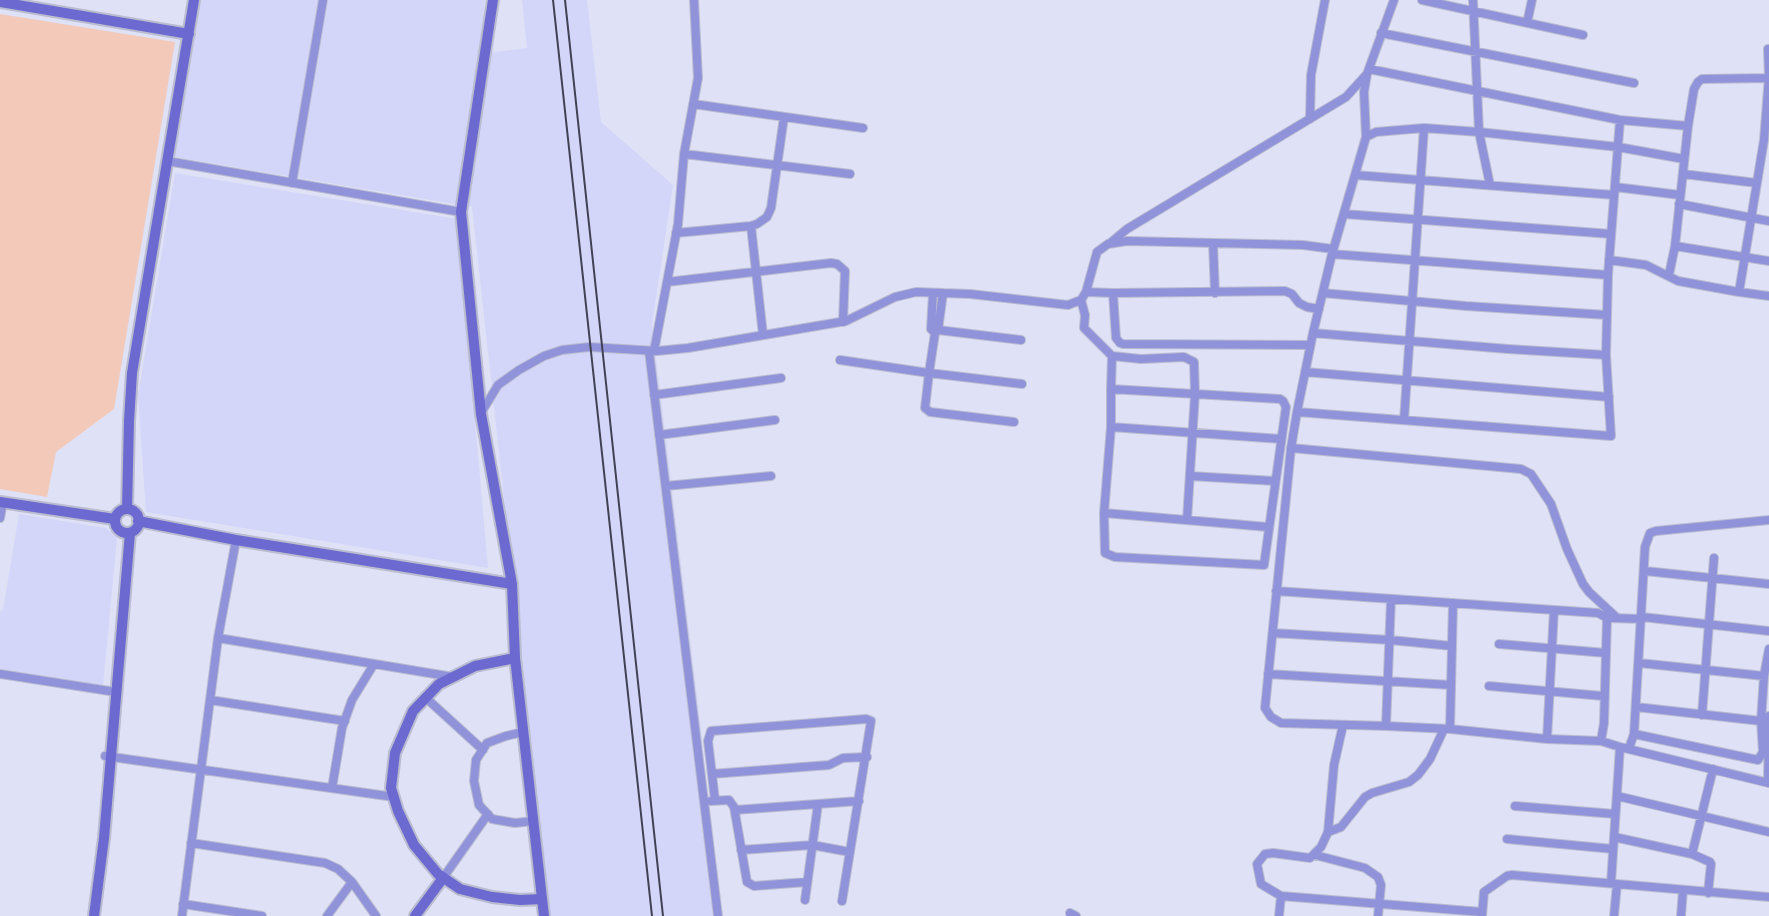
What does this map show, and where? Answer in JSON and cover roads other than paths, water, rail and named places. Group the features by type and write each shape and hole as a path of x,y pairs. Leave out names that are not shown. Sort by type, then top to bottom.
{"main road":[{"path":"127,509 132,373 194,0"},
{"path":"493,0 461,212 481,414 512,584 515,658 544,916"},
{"path":"0,2 19,3 189,34"},
{"path":"1,502 115,519"},
{"path":"127,509 135,513 138,522 137,528 127,533 116,527 115,519 120,512 127,509"},
{"path":"138,522 512,584"},
{"path":"94,916 104,837 108,756 127,533"},
{"path":"515,658 475,666 439,684 413,711 395,753 391,788 398,811 414,844 443,878 460,889 492,897 520,900 542,899"},
{"path":"88,916 108,756"},
{"path":"415,916 443,878"}],"street":[{"path":"292,183 323,0"},
{"path":"694,0 695,42 699,70 684,154 676,233 651,351 654,395 718,916"},
{"path":"1310,119 1311,75 1325,0"},
{"path":"1394,0 1368,72 1364,92 1366,137 1333,251 1310,345 1297,412 1291,448 1265,708 1271,717 1281,723 1447,729 1547,740 1601,741 1768,783 1769,716"},
{"path":"1422,0 1583,35"},
{"path":"1473,0 1479,132 1490,185"},
{"path":"1527,23 1532,0"},
{"path":"1381,33 1634,83"},
{"path":"1738,292 1767,140 1768,49"},
{"path":"481,414 498,385 544,356 562,350 589,347 651,351 688,348 843,322 895,297 916,292 970,294 1068,304 1081,300 1086,292 1097,252 1127,229 1346,97 1368,72"},
{"path":"1368,72 1620,120 1688,126"},
{"path":"1669,275 1675,246 1694,89 1702,79 1769,78"},
{"path":"693,104 863,128"},
{"path":"676,233 751,226 763,220 770,212 784,117"},
{"path":"1297,412 1611,436 1606,355 1608,274 1620,120"},
{"path":"1366,137 1376,132 1424,128 1618,147 1684,159"},
{"path":"1404,420 1424,128"},
{"path":"684,154 850,174"},
{"path":"167,162 461,212"},
{"path":"1355,174 1490,185 1680,195"},
{"path":"1683,174 1769,178"},
{"path":"1679,204 1769,221"},
{"path":"1344,214 1611,234"},
{"path":"751,226 763,335"},
{"path":"1108,244 1127,241 1303,245 1333,251 1416,260 1608,274"},
{"path":"1213,243 1215,293"},
{"path":"1675,246 1769,261"},
{"path":"1609,260 1646,265 1678,280 1769,296"},
{"path":"667,282 831,263 842,267 845,271 843,322"},
{"path":"1086,292 1285,291 1292,294 1299,303 1307,308 1319,309"},
{"path":"933,293 931,329 936,332 1021,340"},
{"path":"943,293 929,373 926,410 1014,422"},
{"path":"1113,293 1116,338 1123,344 1310,345"},
{"path":"1323,293 1607,315"},
{"path":"1081,300 1084,328 1112,356 1141,359 1190,359 1196,366 1187,520"},
{"path":"1313,333 1606,355"},
{"path":"1111,389 1280,399 1286,407 1268,527 1266,562 1261,566 1107,555 1104,550 1104,513 1111,427 1111,389 1112,356"},
{"path":"840,360 1022,384"},
{"path":"1305,372 1609,397"},
{"path":"654,395 781,378"},
{"path":"659,435 775,420"},
{"path":"1111,427 1281,439"},
{"path":"1291,448 1521,469 1531,474 1551,504 1567,549 1583,584 1617,618"},
{"path":"666,486 771,476"},
{"path":"1190,476 1275,481"},
{"path":"0,518 1,502"},
{"path":"1104,513 1268,527"},
{"path":"1629,748 1634,734 1645,547 1650,533 1769,520"},
{"path":"182,916 218,638 236,540"},
{"path":"1702,714 1714,558"},
{"path":"1645,571 1769,584"},
{"path":"1276,591 1598,613 1607,618 1642,618 1769,631"},
{"path":"1386,726 1391,599"},
{"path":"1328,832 1341,827 1365,797 1409,782 1418,775 1447,729 1451,685 1453,603"},
{"path":"1547,740 1554,610"},
{"path":"1601,741 1604,723 1607,618"},
{"path":"1273,633 1452,646"},
{"path":"218,638 454,677"},
{"path":"1499,644 1606,653"},
{"path":"1634,734 1758,760 1763,752 1761,721 1764,676 1769,649"},
{"path":"1639,663 1764,676"},
{"path":"332,788 345,721 352,700 374,664"},
{"path":"0,674 113,692"},
{"path":"1268,674 1451,685"},
{"path":"1489,686 1603,696"},
{"path":"426,698 483,750"},
{"path":"210,700 345,721"},
{"path":"1636,707 1761,721"},
{"path":"715,800 708,741 708,735 714,730 866,719 872,721 842,901"},
{"path":"1315,855 1328,832 1334,765 1343,725"},
{"path":"523,732 487,743 476,759 474,781 479,805 492,819 515,823 533,821"},
{"path":"1614,916 1613,849 1620,747"},
{"path":"108,756 394,797"},
{"path":"712,774 829,765 843,758 867,757"},
{"path":"1692,854 1713,769"},
{"path":"1617,796 1769,832"},
{"path":"704,802 715,800 732,803 745,879 750,885 807,882"},
{"path":"735,810 859,801"},
{"path":"805,900 818,804"},
{"path":"1515,806 1615,814"},
{"path":"443,878 488,814"},
{"path":"1614,837 1692,854 1710,862 1708,893"},
{"path":"1507,839 1613,849"},
{"path":"191,843 325,864 338,869 352,882 376,916"},
{"path":"741,850 812,845 850,852"},
{"path":"1378,916 1379,905 1381,885 1378,877 1365,868 1315,855 1305,858 1273,853 1260,858 1257,864 1261,884 1281,896 1379,905 1482,914 1484,892 1507,876 1769,897"},
{"path":"327,916 352,882"},
{"path":"1682,916 1683,890"},
{"path":"1279,916 1281,896"},
{"path":"183,904 262,916"}],"railway":[{"path":"553,0 652,916"},
{"path":"565,0 663,916"}]}
